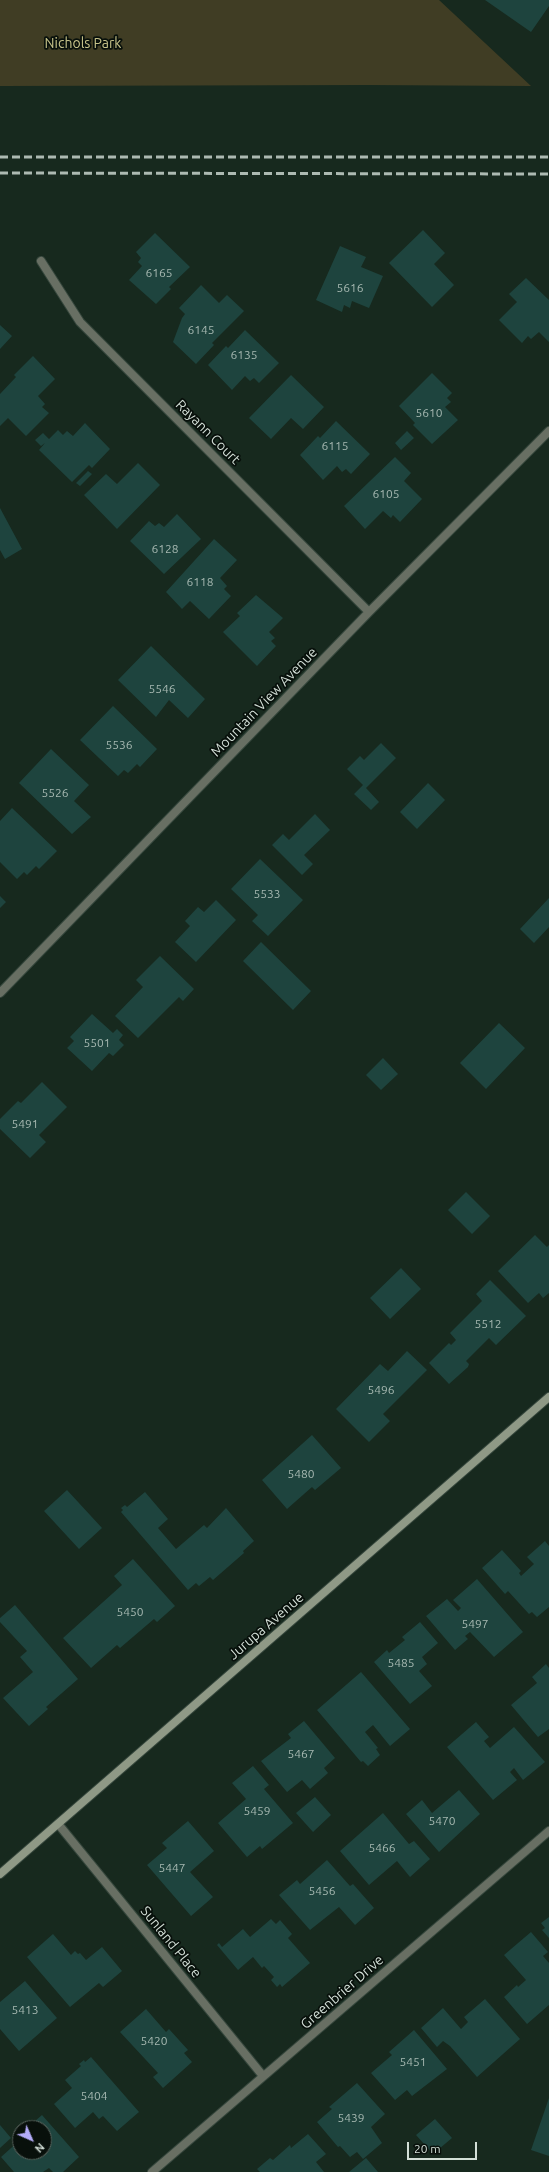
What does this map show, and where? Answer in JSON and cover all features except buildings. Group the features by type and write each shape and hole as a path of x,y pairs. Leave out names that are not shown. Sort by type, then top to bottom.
{"main road":[{"name":"Jurupa Avenue","path":"0,1874 59,1825 549,1397"}],"street":[{"name":"Rayann Court","path":"41,261 80,322 369,612"},
{"name":"Mountain View Avenue","path":"0,993 369,612 549,431"},
{"name":"Sunland Place","path":"59,1825 263,2076"},
{"name":"Greenbrier Drive","path":"152,2172 549,1831"}],"green space":[{"name":"Nichols Park","path":"0,0 439,0 531,86 0,86"}],"railway":[{"path":"0,157 549,157"},
{"path":"0,173 549,174"}]}
